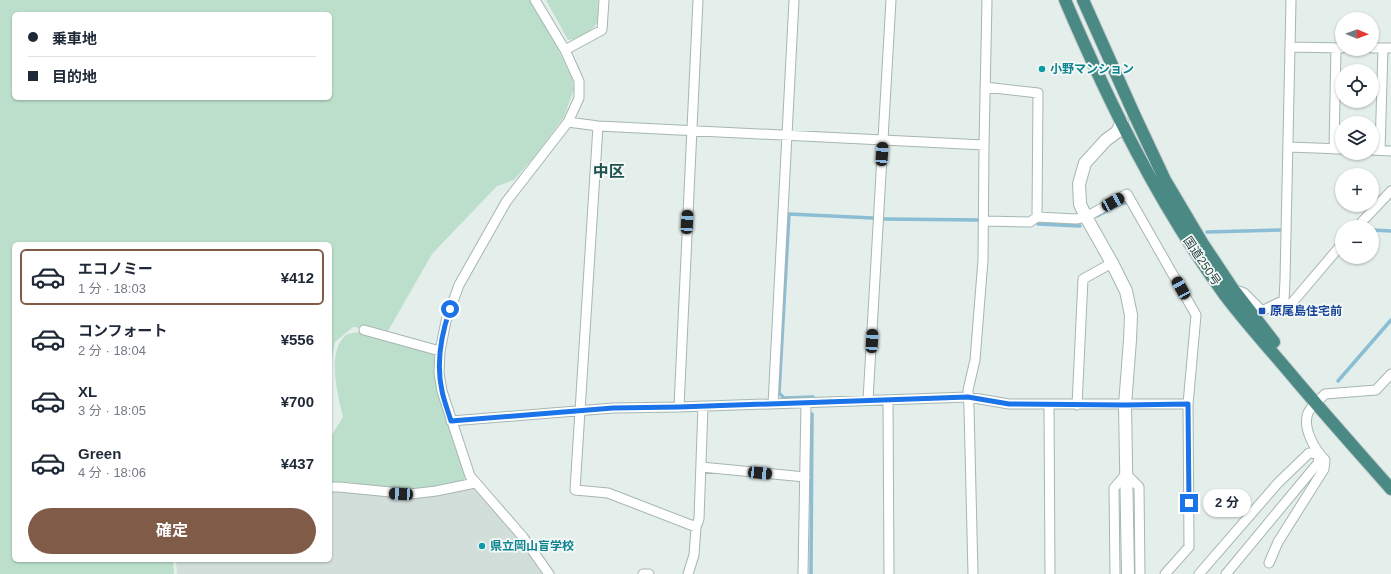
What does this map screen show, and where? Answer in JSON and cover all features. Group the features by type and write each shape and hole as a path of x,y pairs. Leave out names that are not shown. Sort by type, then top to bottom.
{"highway":[{"name":"国道250号","path":"1064,0 1099,78 1139,159 1176,224 1225,295 1252,329 1391,478"},
{"name":"国道250号","path":"1082,0 1165,180 1203,244 1233,289 1265,332 1321,404 1391,489"}],"street":[{"path":"535,0 565,50 579,81 579,98 568,122 506,202 459,285 446,321 440,350 439,373 442,391 451,421 470,476 523,537 549,574"},
{"path":"565,50 602,30 604,0"},
{"path":"679,407 698,0"},
{"path":"773,404 794,0"},
{"path":"868,400 890,0"},
{"path":"973,574 968,390 975,360 983,260 987,0"},
{"path":"1262,311 1284,300 1291,0"},
{"path":"1290,47 1335,48"},
{"path":"1379,122 1387,48"},
{"path":"1338,116 1339,56"},
{"path":"985,87 1038,93 1037,217"},
{"path":"568,122 598,126 984,146"},
{"path":"1122,122 1117,132 1106,140 1086,163 1079,184 1080,204 1086,218 1126,291 1131,315 1125,405 1128,574"},
{"path":"598,126 575,490 608,494 696,527"},
{"path":"1288,147 1335,149"},
{"path":"1379,150 1391,150"},
{"path":"1364,220 1391,191"},
{"path":"984,221 1030,222 1037,217 1076,219 1086,218 1127,194 1196,315 1188,404 1189,547 1165,574"},
{"path":"1262,311 1291,304 1335,252"},
{"path":"1077,405 1083,279 1112,263"},
{"path":"1233,289 1244,293 1262,311"},
{"path":"364,330 440,350"},
{"path":"1269,563 1278,542 1324,469 1325,460 1319,454 1311,440 1307,426 1307,415 1321,404 1325,394 1376,390 1391,374"},
{"path":"451,421 613,408 968,397 1009,404 1188,404"},
{"path":"888,400 889,574"},
{"path":"803,574 806,403"},
{"path":"1049,404 1050,574"},
{"path":"688,574 694,555 696,527 699,519 703,406"},
{"path":"1199,574 1278,483 1309,453 1319,454"},
{"path":"1226,574 1318,463 1319,454"},
{"path":"701,467 805,478"},
{"path":"1115,574 1114,488 1126,474"},
{"path":"1126,474 1139,487 1140,574"},
{"path":"332,487 411,494 436,491 475,483"},
{"path":"643,574 649,574"}],"shaded area":[{"path":"474,488 528,550 546,574 177,574 176,562 332,562 332,492 418,498"}],"green space":[{"path":"0,0 530,0 555,43 573,81 574,89 564,117 534,157 514,180 497,186 432,254 388,331 353,327 335,342 332,359 332,242 12,242 12,562 173,562 174,574 0,574"},
{"path":"546,0 598,0 597,22 592,29 584,34 568,40"},
{"path":"361,332 436,352 467,475 461,483 415,492 389,490 349,482 332,483 332,435 343,417 336,386 336,352 340,342 346,335"}],"waterway":[{"path":"1097,216 1122,203 1129,204"},
{"path":"813,399 813,397 784,398 779,393 789,214 873,218"},
{"path":"883,219 980,220"},
{"path":"1038,224 1080,226"},
{"path":"1207,232 1281,230"},
{"path":"1379,230 1391,231"},
{"path":"1338,381 1391,320"},
{"path":"811,574 812,414"}],"place":[{"name":"小野マンション","path":"1042,69"},
{"name":"原尾島住宅前","path":"1262,311"},
{"name":"県立岡山盲学校","path":"482,546"}],"district":[{"name":"中区","path":"609,171"}],"route":[{"path":"450,309 440,350 439,373 442,391 451,421 613,408 968,397 1009,404 1188,404 1189,503"}]}
